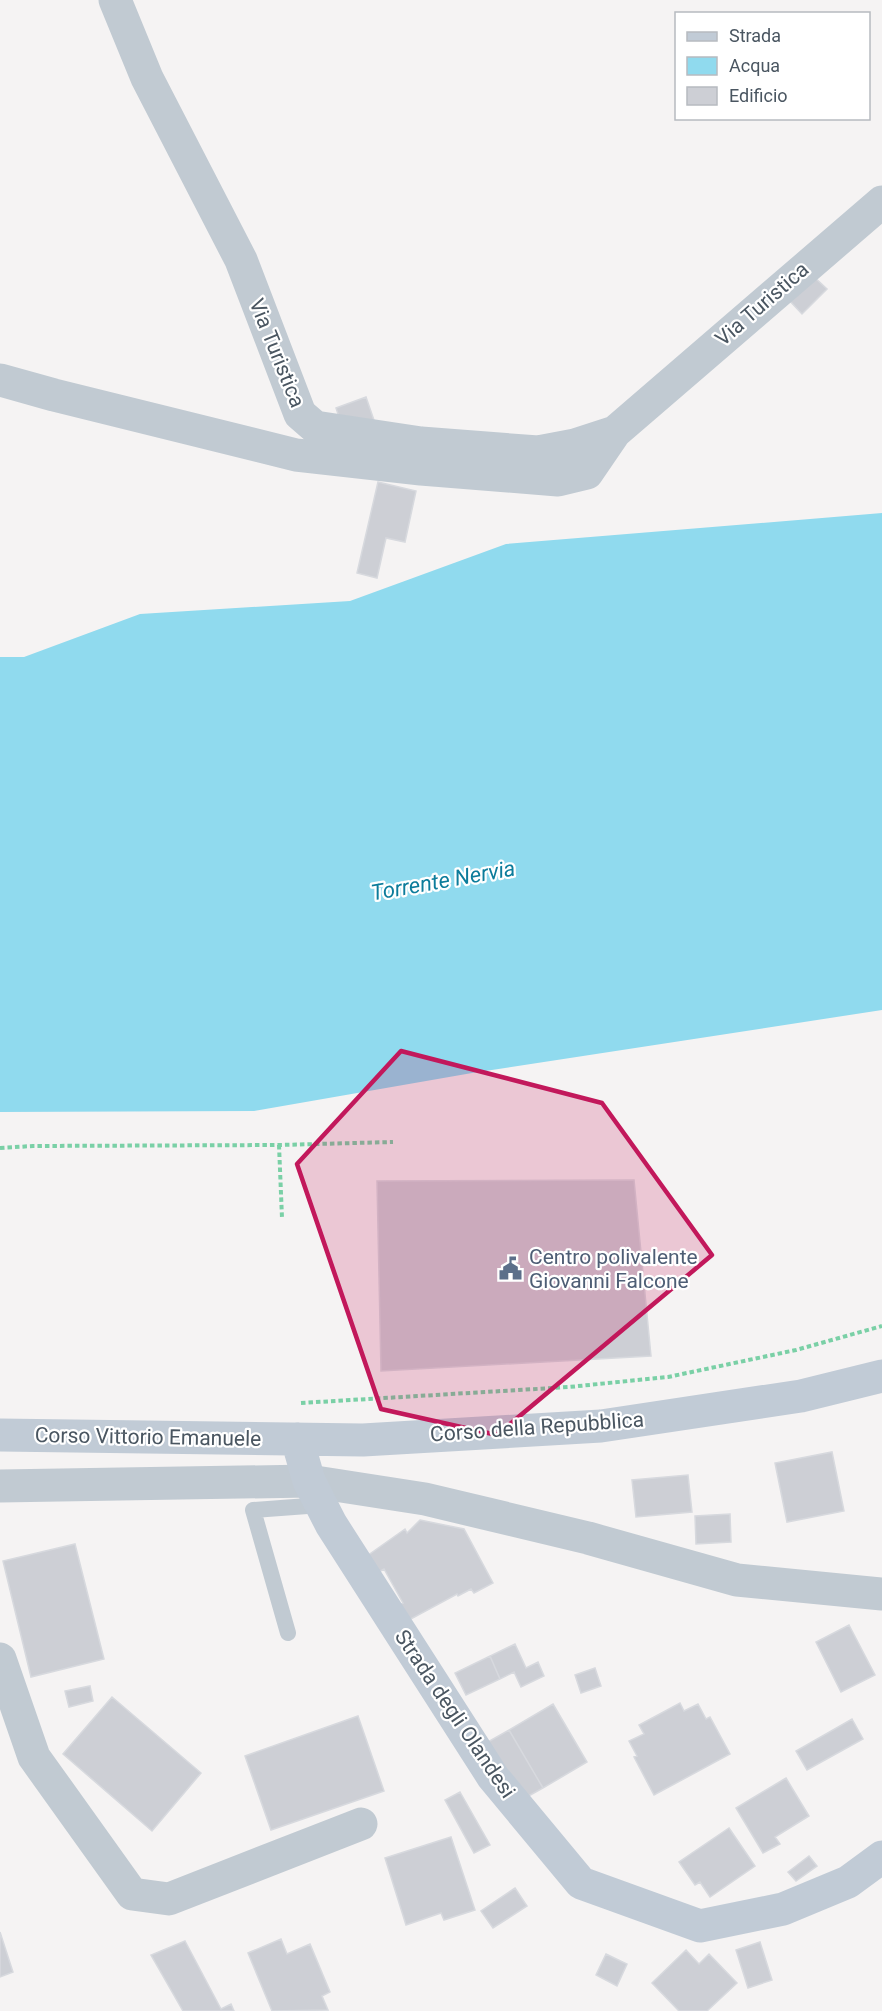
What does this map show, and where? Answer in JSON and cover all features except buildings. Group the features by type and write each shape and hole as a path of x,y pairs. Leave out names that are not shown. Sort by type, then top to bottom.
{"main road":[{"name":"Corso della Repubblica","path":"297,1438 363,1440 601,1426 801,1396 882,1376"},
{"name":"Corso Vittorio Emanuele","path":"0,1435 297,1438"},
{"name":"Strada degli Olandesi","path":"297,1438 315,1493 331,1524 493,1777 582,1882 700,1926 783,1909 848,1882 882,1857"}],"street":[{"name":"Via Turistica","path":"115,0 147,78 241,260 300,414 315,427 421,443 538,452 575,445 615,432"},
{"name":"Via Turistica","path":"0,380 296,454 422,470 558,480 587,473 615,432 882,202"},
{"path":"0,1486 315,1493 425,1498 588,1538 737,1580 882,1594"},
{"path":"0,1659 34,1757 132,1894 169,1899 361,1824"}],"lane":[{"path":"288,1633 253,1510 315,1493"}],"path":[{"path":"0,1148 393,1142"},
{"path":"279,1145 282,1218"},
{"path":"291,1404 569,1387 668,1377 796,1350 882,1326"}],"highlighted area":[{"path":"401,1051 602,1103 712,1255 497,1435 381,1409 297,1164"}],"water":[{"name":"Torrente Nervia","path":"882,513 882,1010 472,1073 254,1111 0,1112 0,657 24,657 140,614 350,601 506,544"}],"place":[{"name":"Centro polivalente Giovanni Falcone","path":"511,1269"}]}
